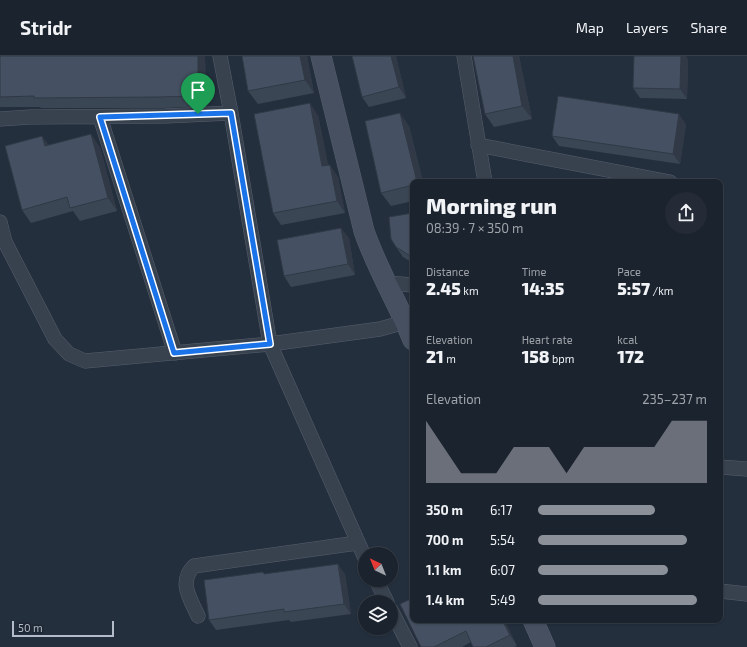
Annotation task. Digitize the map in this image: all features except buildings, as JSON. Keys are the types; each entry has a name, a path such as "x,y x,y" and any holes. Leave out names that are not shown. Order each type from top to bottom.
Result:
{"street":[{"path":"220,56 270,344 359,547"},
{"path":"321,56 362,224 371,252 410,333"},
{"path":"464,56 484,179"},
{"path":"0,119 30,117 100,117 231,113"},
{"path":"100,117 174,353"},
{"path":"478,145 654,179"},
{"path":"0,222 3,243 55,339 69,354 85,361 270,344 380,329 405,322"},
{"path":"387,283 410,285"},
{"path":"723,466 747,469"},
{"path":"198,616 186,585 186,579 189,571 194,566 357,543"},
{"path":"723,591 747,594"},
{"path":"534,623 545,647"},
{"path":"398,624 410,647"}],"route":[{"path":"231,113 270,344 174,353 100,117 198,114 231,113"}]}
